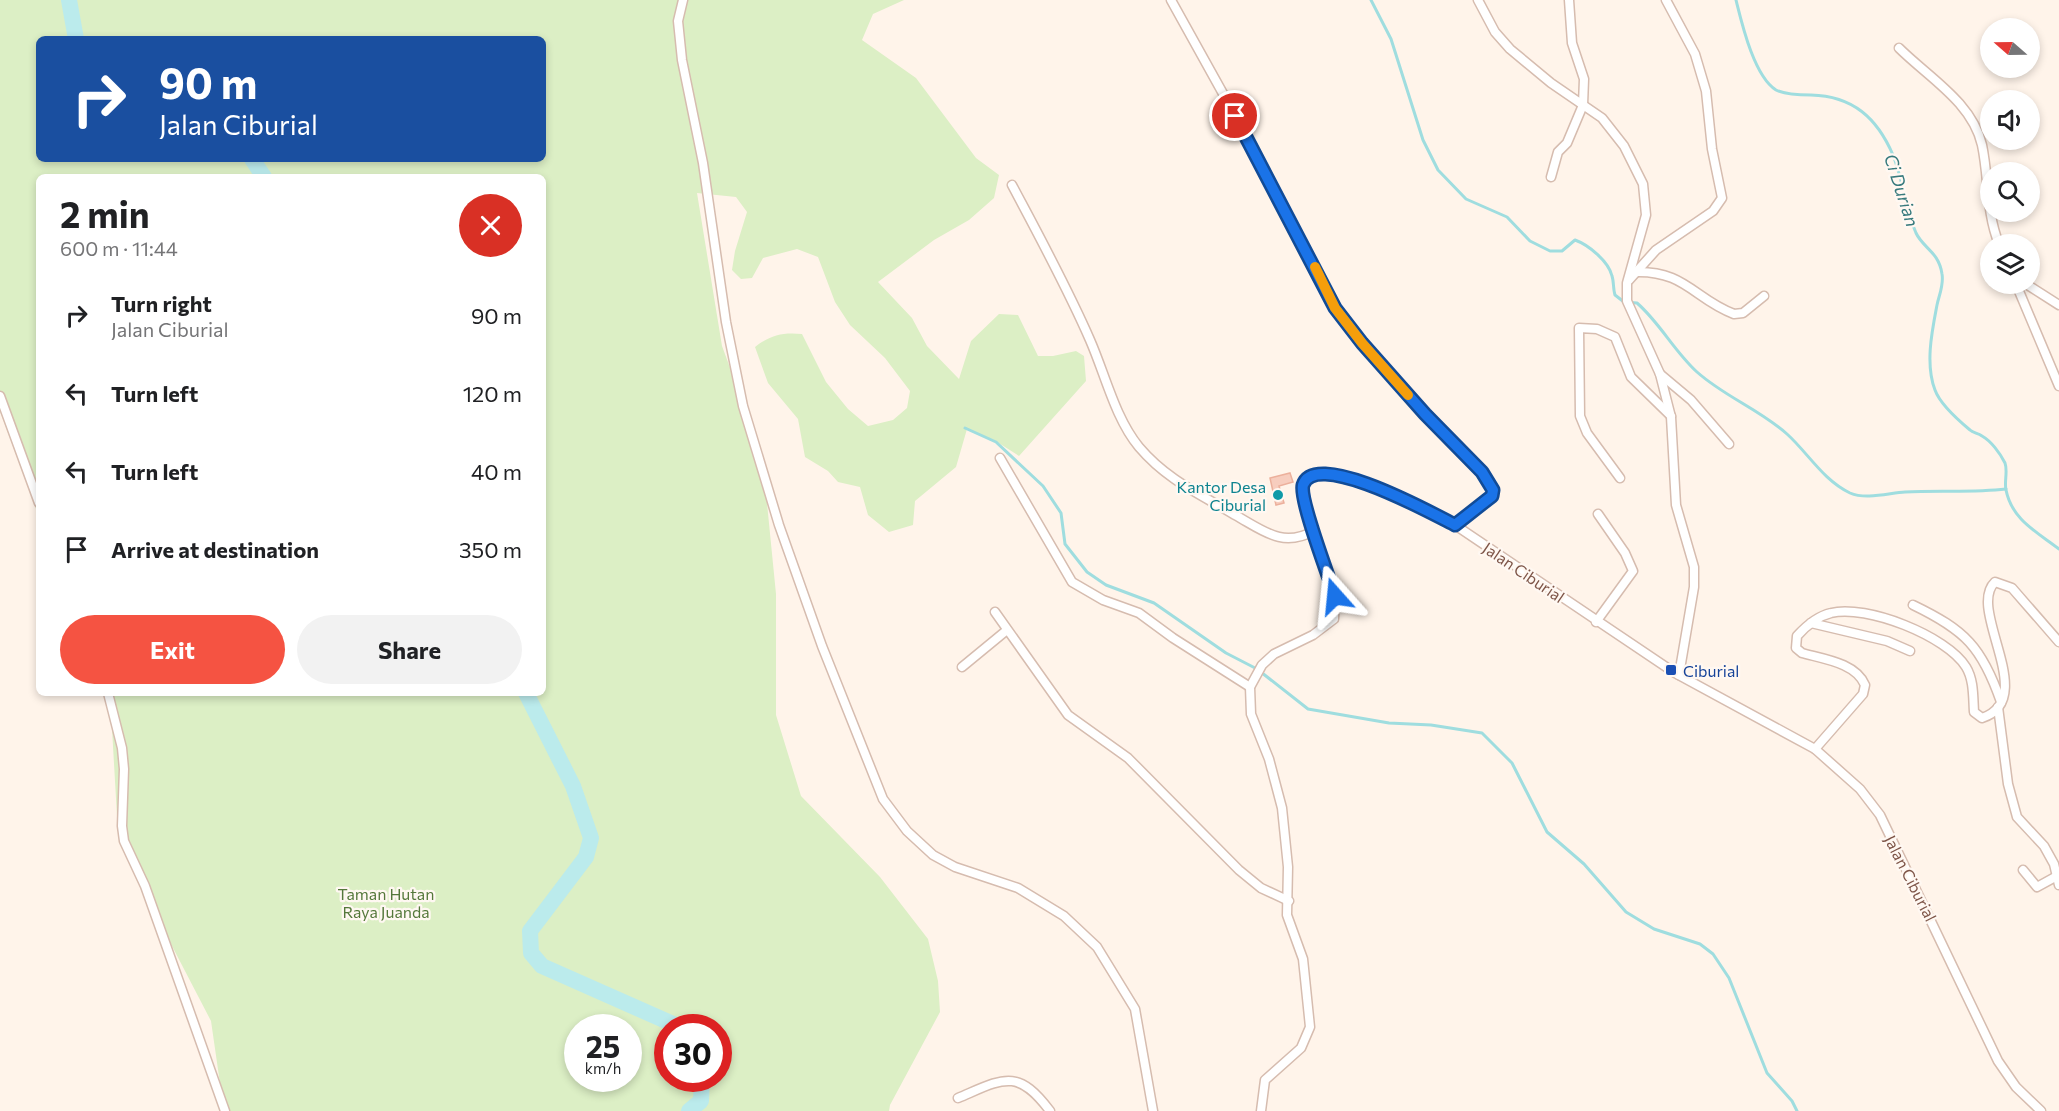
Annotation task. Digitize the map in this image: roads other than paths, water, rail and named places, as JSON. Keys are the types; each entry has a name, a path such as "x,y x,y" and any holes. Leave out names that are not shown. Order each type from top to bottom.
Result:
{"street":[{"path":"683,0 678,21 682,60 703,163 726,322 743,406 779,525 826,657 883,799 907,831 933,855 955,867 1018,888 1064,916 1097,947 1135,1009 1153,1111"},
{"path":"1171,0 1226,99 1335,308 1362,343 1490,482 1493,490 1492,496 1455,525"},
{"path":"1551,177 1558,153 1567,143 1583,105 1584,79 1572,43 1569,0"},
{"path":"1627,283 1634,272 1668,240 1713,211 1722,198 1712,149 1706,91 1695,54 1666,0"},
{"path":"1482,2 1495,32 1510,48 1530,67 1602,118 1637,168 1643,184 1646,196 1644,227 1627,283 1632,313 1660,374 1671,417 1676,505 1694,567 1694,587 1679,675"},
{"path":"1899,48 1959,103 1976,129 1986,170 1991,220 1996,234"},
{"path":"1012,185 1048,251 1090,339 1122,415 1139,447 1160,467 1196,494 1261,530 1291,540 1314,531"},
{"path":"1634,272 1654,272 1667,275 1734,314 1743,313 1764,296"},
{"path":"2040,293 2059,305"},
{"path":"2020,294 2059,386"},
{"path":"1620,478 1587,433 1581,416 1579,328 1597,329 1615,337 1631,377 1671,417"},
{"path":"1660,374 1691,400 1729,444"},
{"path":"0,396 36,495"},
{"path":"1000,458 1072,582 1103,600 1139,613 1173,638 1250,687 1251,714 1269,759 1282,807 1289,901 1287,915 1306,978 1310,1026 1301,1048 1278,1066 1265,1080 1261,1111"},
{"name":"Jalan Ciburial","path":"1250,687 1262,665 1274,654 1313,635 1334,619 1335,596 1303,488 1307,480 1318,474 1350,477 1368,483 1455,525 1596,622 1679,675 1815,749 1860,789 1880,815 1998,1061 2016,1087 2041,1111"},
{"path":"1596,622 1633,572 1625,553 1598,514"},
{"path":"1815,749 1863,694 1866,686 1863,678 1851,669 1802,653 1796,648 1797,636 1811,623 1831,613 1852,612 1923,632 1945,645 1966,666 1971,676 1976,716 1988,716 1999,704 2004,693 2004,673 1988,603 1991,586 1995,582 2004,583 2012,588 2059,642"},
{"path":"1912,605 1944,621 1975,646 1984,658 1999,704 2008,784 2017,817 2044,846 2054,864 2058,881 2037,887 2023,870"},
{"path":"995,612 1030,658 1068,716 1128,758 1239,870 1261,888 1289,901"},
{"path":"1811,623 1887,641 1910,651"},
{"path":"962,668 1007,630"},
{"path":"109,696 122,748 124,841 145,885 225,1111"},
{"path":"958,1098 997,1082 1015,1080 1033,1090 1050,1111"}],"waterway":[{"path":"69,0 75,36"},
{"path":"1371,0 1391,39 1423,140 1438,170 1466,199 1507,217 1530,241 1550,251 1562,251 1575,240 1592,250 1607,265 1613,278 1615,295 1624,302 1637,303 1697,372 1719,389 1776,425 1795,441 1816,466 1840,488 1863,496 1905,492 2006,489"},
{"name":"Ci Durian","path":"1736,0 1755,62 1768,83 1784,93 1826,96 1851,105 1871,120 1887,142 1916,233 1938,260 1942,274 1942,286 1930,348 1930,369 1935,390 1955,417 1971,431 1985,438 2001,455 2006,469 2006,490 2014,509 2026,524 2059,549"},
{"path":"254,162 262,174"},
{"path":"965,428 996,442 1043,486 1061,513 1065,544 1087,572 1106,585 1154,603 1226,653 1257,669 1308,709 1389,723 1431,725 1482,733 1512,763 1547,832 1584,864 1626,912 1654,929 1700,944 1713,954 1729,978 1767,1073 1792,1101 1797,1111"},
{"path":"528,696 573,786 591,838 586,857 530,931 531,953 542,966 654,1016"},
{"path":"689,1111 701,1101 701,1092"}],"place":[{"name":"Kantor Desa Ciburial","path":"1278,495"},
{"name":"Ciburial","path":"1671,670"}],"park label":[{"name":"Taman Hutan Raya Juanda","path":"386,902"}]}
